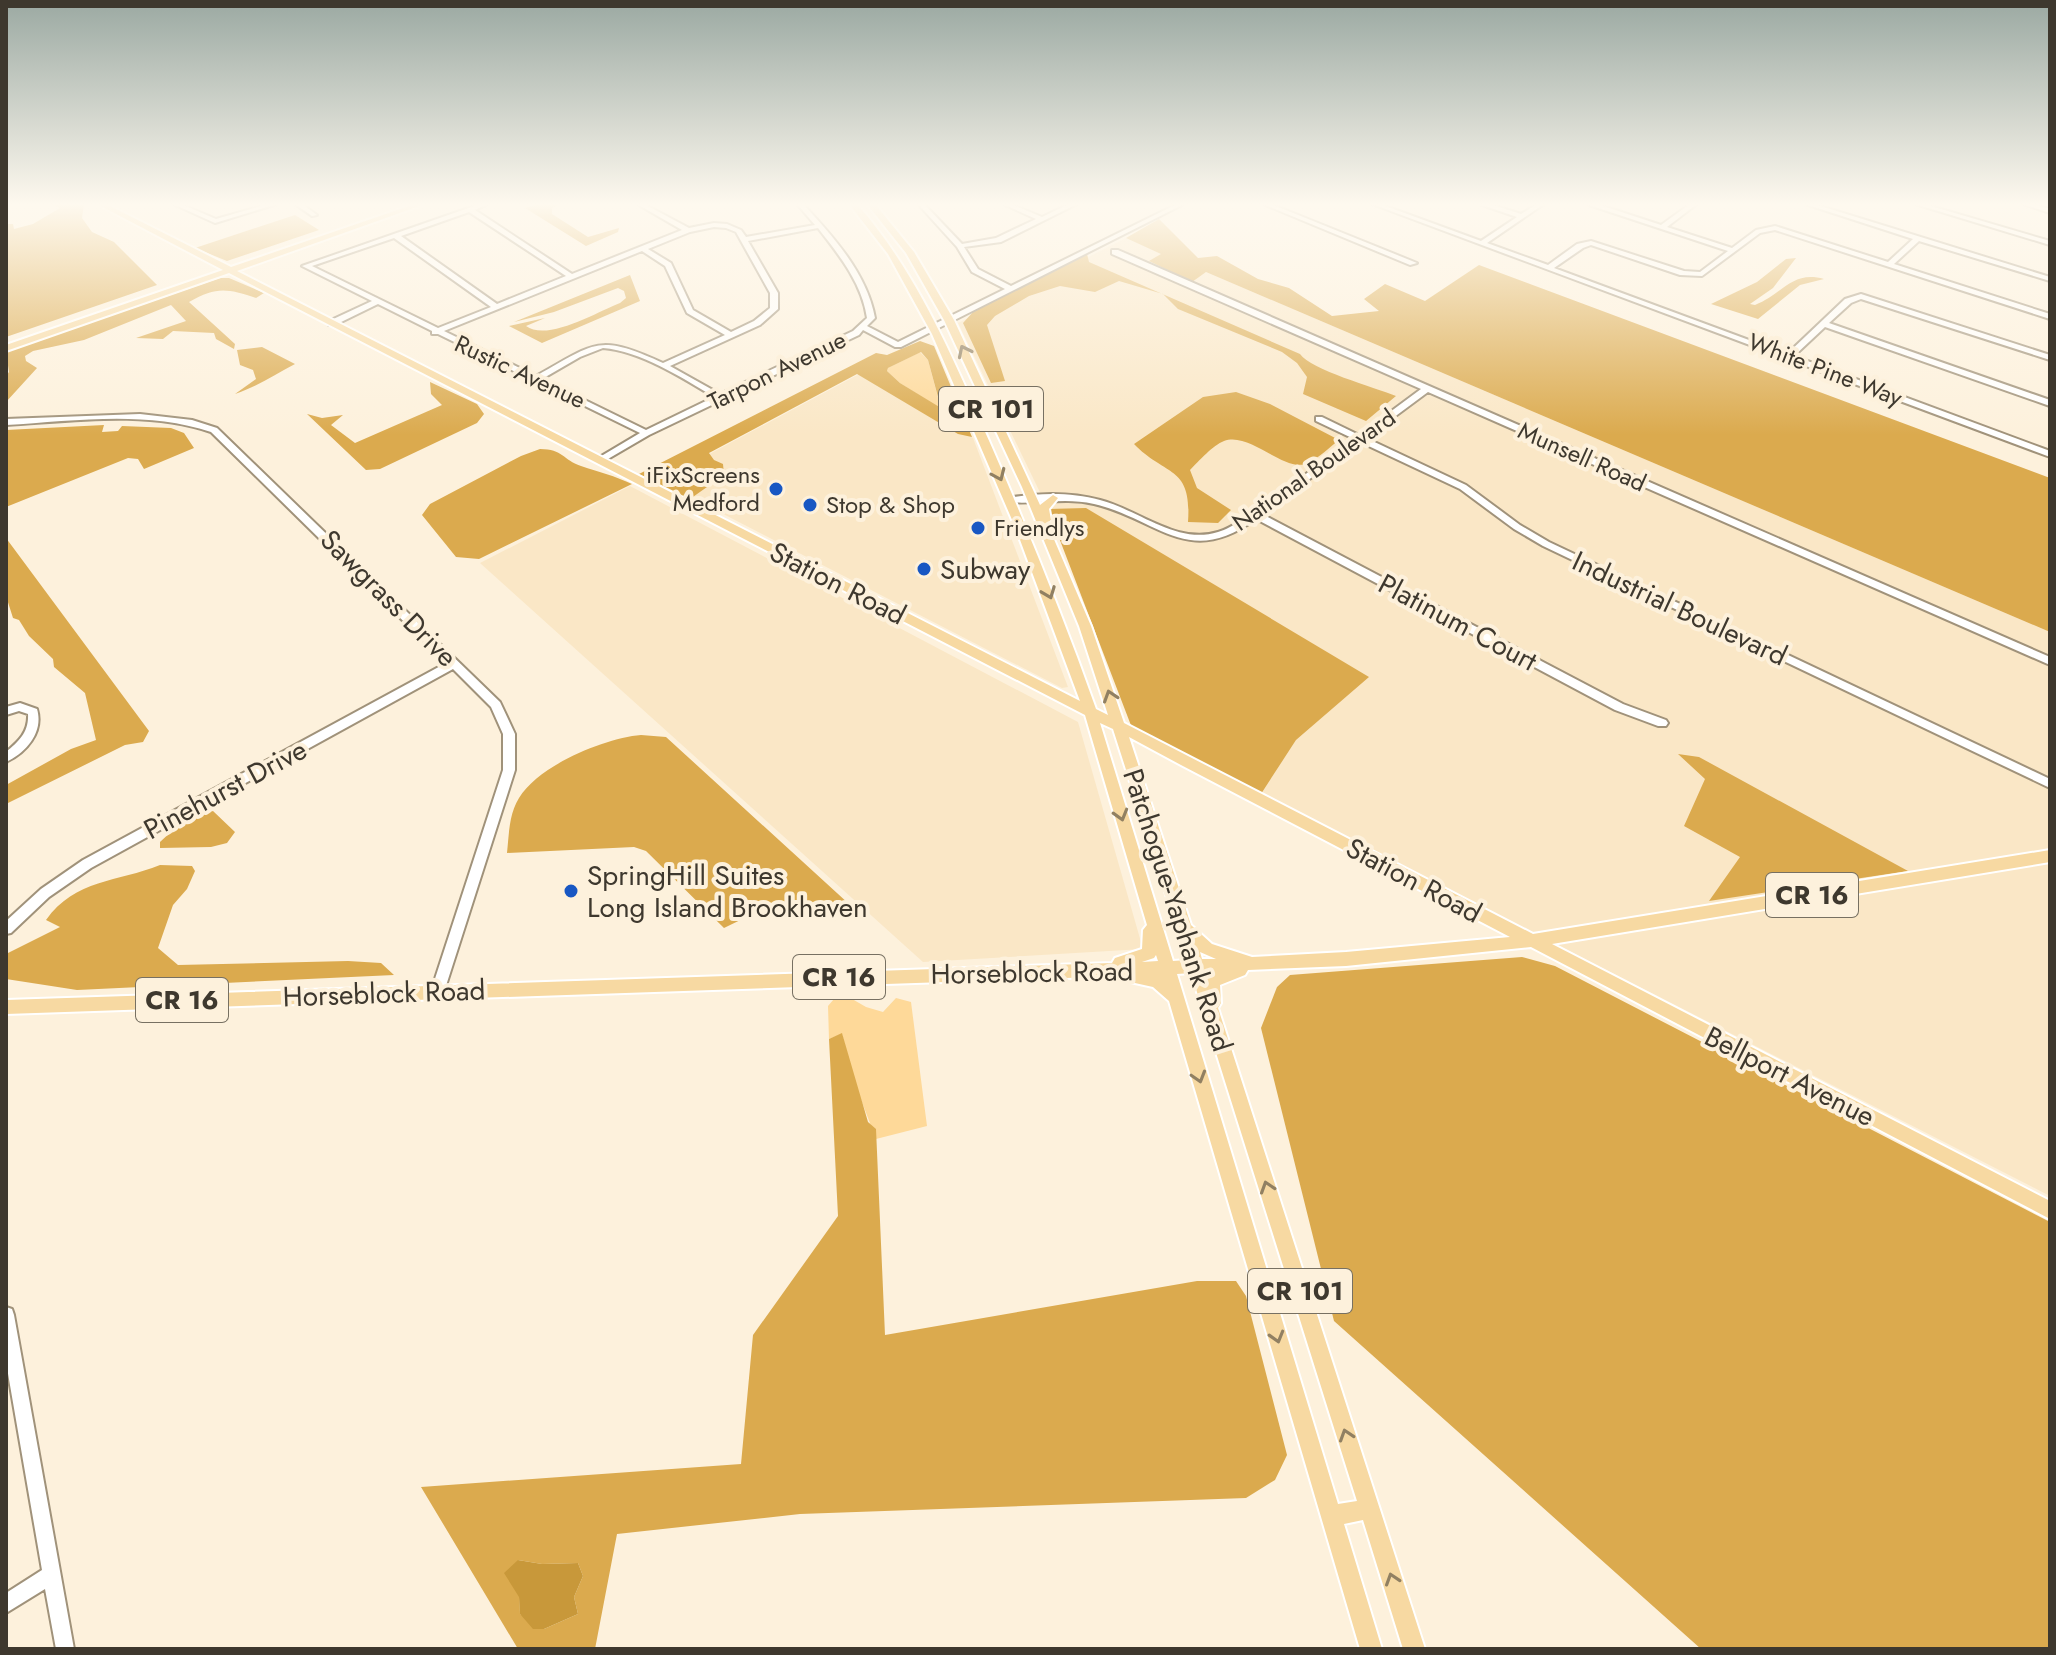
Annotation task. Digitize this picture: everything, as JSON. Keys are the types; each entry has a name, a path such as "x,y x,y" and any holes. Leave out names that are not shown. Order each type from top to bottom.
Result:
{"main road":[{"path":"6,341 188,281"},
{"path":"6,348 191,281"},
{"name":"Station Road","path":"249,281 1531,941"},
{"name":"CR 101","path":"909,281 934,328 1010,500 1071,655"},
{"name":"Patchogue-Yaphank Road","path":"927,281 949,320 1032,498 1099,663 1414,1649"},
{"path":"1047,533 1043,508 1053,498"},
{"path":"1054,695 1069,693 1074,688 1071,655"},
{"name":"Patchogue-Yaphank Road","path":"1071,655 1371,1649"},
{"path":"1134,771 1137,753 1156,746"},
{"name":"Horseblock Road","path":"6,1007 1086,971 1368,957 1531,941 2050,856"},
{"path":"1086,971 1142,958 1149,953 1152,946 1148,905"},
{"path":"1181,919 1202,948 1259,964"},
{"name":"Bellport Avenue","path":"1531,941 2050,1210"},
{"path":"1217,1031 1212,983 1259,964"},
{"path":"1086,971 1157,981 1177,1002"},
{"path":"1331,1516 1369,1509"}],"street":[{"name":"Rustic Avenue","path":"336,281 646,433"},
{"path":"460,281 496,307"},
{"path":"435,332 561,281"},
{"path":"676,281 690,311 731,335"},
{"path":"662,367 764,319 776,304 767,281"},
{"name":"Tarpon Avenue","path":"601,460 646,433 856,333 871,318 871,310 856,281"},
{"path":"997,281 1010,288"},
{"path":"863,327 898,345 1024,281"},
{"name":"Munsell Road","path":"1182,281 2050,661"},
{"name":"White Pine Way","path":"1585,281 2050,454"},
{"path":"1942,281 2050,317"},
{"path":"1790,356 1848,301 1870,297 2050,358"},
{"path":"332,323 377,302"},
{"path":"1825,324 2050,403"},
{"path":"536,379 607,346 620,348 662,367 722,399"},
{"name":"National Boulevard","path":"1010,500 1053,498 1106,504 1163,532 1192,537 1228,532 1256,515 1427,389"},
{"name":"Sawgrass Drive","path":"6,422 161,418 214,430 455,663 502,713 509,734 510,758 504,788 438,991"},
{"name":"Industrial Boulevard","path":"1319,419 1463,487 1517,527 1546,544 2050,784"},
{"name":"Platinum Court","path":"1256,515 1619,707 1662,723"},
{"name":"Pinehurst Drive","path":"6,929 45,893 87,864 455,663"},
{"path":"6,711 20,707 33,712 36,724 29,737 6,758"},
{"path":"6,1315 65,1649"},
{"path":"6,1604 53,1574"}],"shaded area":[{"path":"6,281 153,281 157,285 6,337"},
{"path":"211,281 237,281 264,293 256,298 221,291 189,302 235,344 234,349 216,339 214,333 173,331 163,339 136,338 186,321 171,305 84,340 33,351 25,356 26,361 37,368 6,402 6,376 9,372 6,352"},
{"path":"615,281 632,281 640,301 542,343 509,326 545,318 526,326 535,330 559,328 620,303 626,298 624,291 618,288 554,312 514,322"},
{"path":"1033,281 1118,281 1095,292 1060,286 1029,296 995,316 987,325 1005,381 991,383 963,323 973,312"},
{"path":"1041,281 1228,281 2050,632 2050,1196 1261,794 1296,740 1368,677 1048,509 958,323"},
{"path":"1120,281 1134,281 1161,293"},
{"path":"1228,281 1266,281 1289,288 1332,316 1379,311 1364,299 1385,284 1425,301 1455,281 1523,281 2050,478 2050,632"},
{"path":"1778,281 1750,304 1755,305 1793,281 1815,281 1800,285 1758,319 1711,304 1757,282"},
{"path":"1163,294 1300,354 1329,372 1396,396 1366,421 1303,394 1307,377 1297,363 1282,352 1178,309"},
{"path":"920,341 934,346 972,437 958,434 857,374 709,453 714,460 723,464 724,475 690,499 639,474 876,353 887,355","holes":["921,352 928,360 941,408 900,383 887,371"]},
{"path":"262,347 295,364 235,394 256,379 253,370 240,365 237,350"},
{"path":"920,352 928,360 941,409 887,371"},
{"path":"861,373 973,438 1068,687 1062,688 659,481"},
{"path":"430,382 477,404 484,414 477,423 380,469 366,470 307,414 322,418 343,415 331,425 355,443 442,405 431,394"},
{"path":"1236,392 1270,404 1339,440 1312,461 1299,465 1245,442 1234,440 1220,443 1190,470 1197,488 1231,510 1218,523 1188,522 1186,490 1181,481 1134,444 1203,397"},
{"path":"104,425 102,432 118,431 122,426 171,428 184,433 194,448 144,469 138,459 128,458 6,507 6,430"},
{"path":"540,449 554,451 575,464 632,484 479,559 456,557 422,515 430,504"},
{"path":"630,486 1078,722 1143,949 923,962 480,563"},
{"path":"1086,508 1369,677 1296,740 1261,794 1132,728 1048,509"},
{"path":"6,538 149,731 143,742 125,745 6,804 6,785 71,749 96,740 85,693 54,667 53,659 29,636 19,620 13,618 6,596"},
{"path":"641,735 666,737 849,904 851,910 830,913 763,909 724,928 646,851 634,847 507,853 513,811 519,798 541,775 574,755 610,741"},
{"path":"1678,754 1699,757 1908,871 1709,901 1740,857 1684,826 1705,779"},
{"path":"213,811 235,832 227,843 211,847 160,848 160,842 178,827"},
{"path":"160,865 192,866 195,871 187,889 173,905 158,948 178,965 348,961 381,963 394,975 77,990 6,979 6,954 60,927 46,920 70,896"},
{"path":"1522,957 1555,966 2050,1222 2050,1649 1701,1649 1334,1321 1261,1028 1277,987 1290,975"},
{"path":"847,996 883,1012 896,998 911,1002 927,1126 876,1139 857,1089 842,1034 829,1039 828,1006 834,999"},
{"path":"842,1033 868,1122 876,1129 885,1335 1197,1281 1236,1281 1246,1296 1287,1455 1275,1480 1246,1498 800,1514 617,1534 595,1649 518,1649 421,1487 741,1464 753,1335 838,1216 829,1039","holes":["518,1560 542,1564 578,1563 583,1576 574,1597 578,1614 544,1629 520,1614"]},
{"path":"518,1560 542,1564 578,1563 583,1576 574,1597 578,1614 544,1629 533,1629 520,1614 519,1597 504,1573"}],"place":[{"name":"iFixScreens Medford","path":"776,489"},
{"name":"Stop & Shop","path":"810,505"},
{"name":"Friendlys","path":"978,528"},
{"name":"Subway","path":"924,569"},
{"name":"SpringHill Suites Long Island Brookhaven","path":"571,891"}]}
